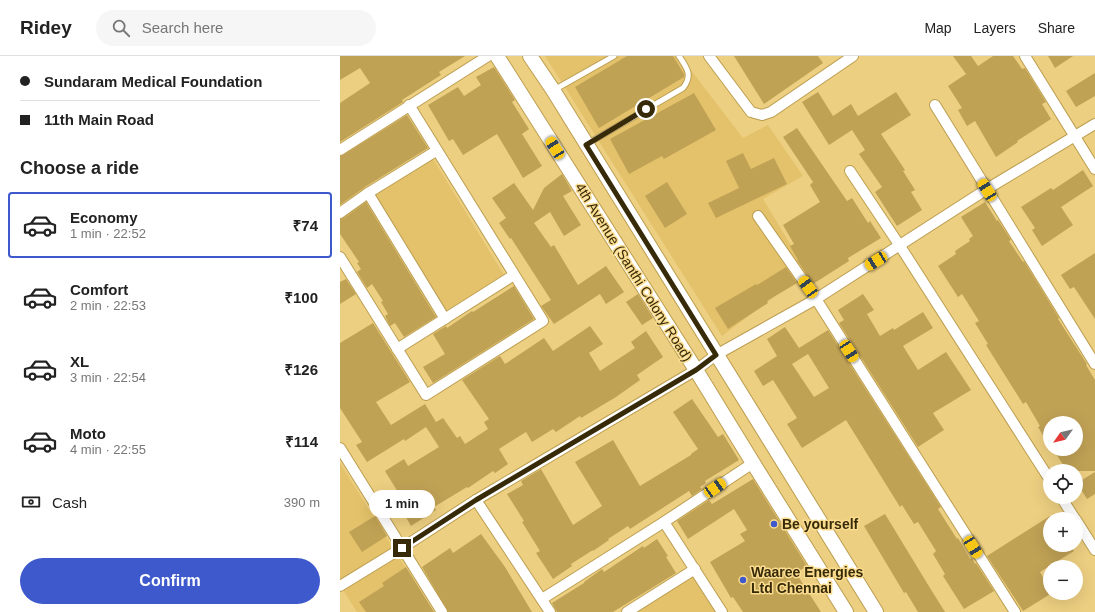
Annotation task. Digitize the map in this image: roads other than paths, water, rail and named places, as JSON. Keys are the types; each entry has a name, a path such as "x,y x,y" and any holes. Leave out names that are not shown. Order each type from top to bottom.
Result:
{"street":[{"path":"340,150 408,105 488,56"},
{"name":"4th Avenue (Santhi Colony Road)","path":"497,56 696,370 752,463 846,612"},
{"name":"4th Avenue (Santhi Colony Road)","path":"530,56 553,90 876,612"},
{"path":"709,56 751,112 762,115 771,112 853,56"},
{"path":"1025,56 1095,169"},
{"path":"340,256 426,395 543,322 408,105"},
{"path":"935,105 1095,364"},
{"path":"340,586 476,500 696,370 716,355 816,299 987,190 1095,124"},
{"path":"340,213 436,150"},
{"path":"850,171 900,246 1043,469"},
{"path":"368,194 445,319"},
{"path":"758,216 816,299 1014,612"},
{"path":"397,349 514,275"},
{"path":"340,448 442,612"},
{"path":"542,599 664,522 752,463"},
{"path":"476,500 550,612"},
{"path":"664,522 722,612"},
{"path":"1083,531 1095,550"},
{"path":"627,612 694,569"}],"lane":[{"path":"553,90 614,56"},
{"path":"586,145 683,88 688,81 688,70 679,56"}],"place":[{"name":"Be yourself","path":"774,524"},
{"name":"Waaree Energies Ltd Chennai","path":"743,580"}]}
